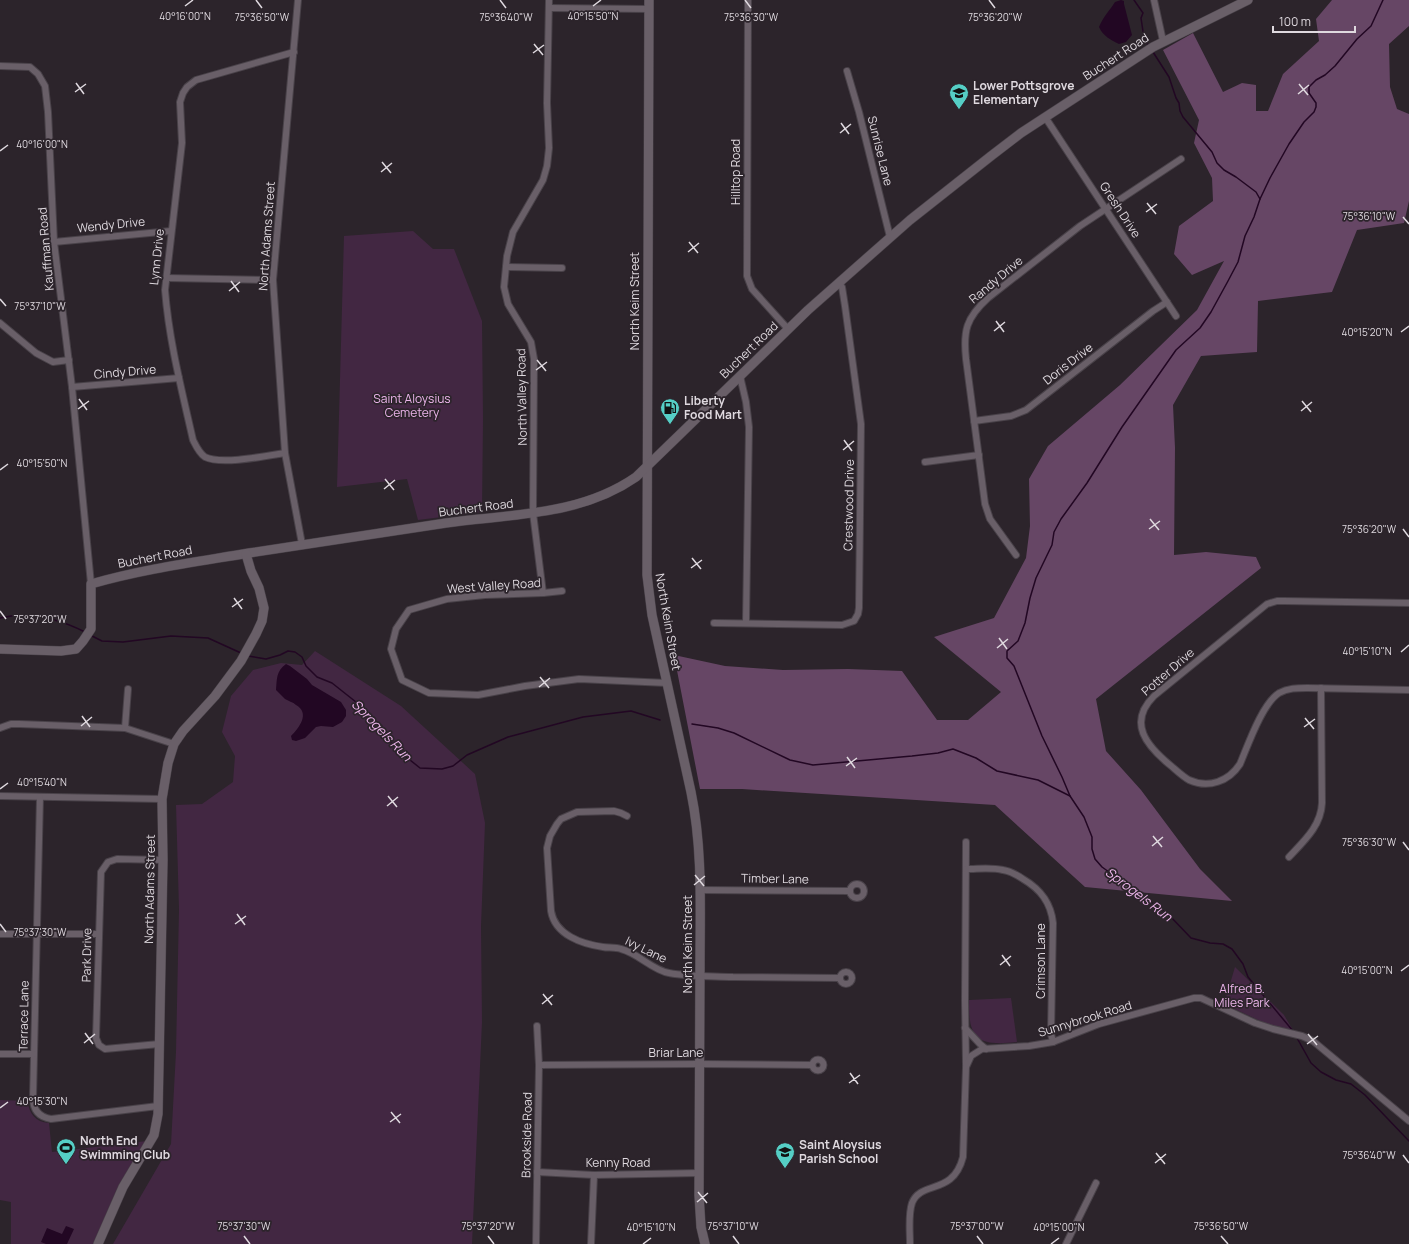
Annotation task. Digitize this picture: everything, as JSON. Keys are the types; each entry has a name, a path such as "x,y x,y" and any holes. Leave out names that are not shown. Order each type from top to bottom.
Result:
{"street":[{"name":"North Adams Street","path":"298,0 273,280 285,453 302,544"},
{"name":"North Valley Road","path":"543,593 533,513 534,359 531,342 508,304 504,287 507,256 513,232 543,180 547,166 549,0"},
{"name":"Hilltop Road","path":"748,0 747,276 752,289 788,329"},
{"path":"1154,0 1163,41"},
{"name":"Buchert Road","path":"91,584 164,567 302,544 563,508 588,501 627,483 647,466 788,329 838,283 890,237 1014,138 1163,41 1248,0"},
{"path":"549,8 648,5"},
{"name":"North Keim Street","path":"648,5 647,575 652,615 696,818 699,842 699,1173 700,1218 705,1244"},
{"name":"Lynn Drive","path":"285,453 229,460 213,460 204,456 197,448 193,440 179,378 166,309 165,290 182,143 180,102 183,93 187,87 196,80 294,52"},
{"name":"Kauffman Road","path":"0,66 30,67 38,74 45,86 48,112 54,242 72,387 91,584"},
{"name":"Sunrise Lane","path":"847,71 859,112 890,237"},
{"name":"Gresh Drive","path":"1045,117 1176,316"},
{"name":"Randy Drive","path":"1016,556 990,519 985,504 964,340 966,329 972,316 988,298 1080,226 1181,159"},
{"name":"Wendy Drive","path":"54,242 171,231"},
{"path":"506,267 562,268"},
{"path":"166,278 273,280"},
{"name":"Crestwood Drive","path":"714,623 842,625 854,621 858,614 861,424 842,287 838,283"},
{"name":"Doris Drive","path":"974,421 1011,416 1026,410 1153,311 1167,302"},
{"path":"0,323 36,353 53,362 69,360"},
{"path":"740,376 746,402 749,427 746,623"},
{"name":"Cindy Drive","path":"72,387 179,378"},
{"path":"925,462 979,455"},
{"name":"North Adams Street","path":"98,1244 123,1187 154,1135 156,1126 158,1106 163,860 162,799 168,763 174,744 241,661 262,621 264,608 259,588 251,571 246,554"},
{"path":"0,649 61,651 76,649 91,629 91,584"},
{"name":"West Valley Road","path":"562,591 485,595 447,599 410,610 396,629 391,649 402,680 429,693 478,695 525,686 579,679 667,683"},
{"name":"Potter Drive","path":"1409,603 1277,601 1267,604 1154,696 1145,708 1142,719 1142,730 1146,740 1153,750 1186,777 1198,783 1216,783 1228,777 1238,767 1265,708 1275,696 1283,691 1294,688 1409,690"},
{"path":"1289,857 1316,827 1321,815 1321,688"},
{"path":"126,728 128,689"},
{"path":"1,726 19,724 126,728 174,744"},
{"path":"0,796 162,799"},
{"name":"Terrace Lane","path":"40,797 33,1104 37,1112 46,1118 158,1106"},
{"name":"Ivy Lane","path":"627,816 614,811 577,812 561,819 557,824 550,836 547,848 552,917 560,930 568,936 587,944 601,947 620,948 657,969 668,973 700,976 840,978"},
{"path":"910,1244 911,1209 916,1196 950,1180 957,1172 961,1163 963,1142 964,1076 966,1065 966,842"},
{"name":"Park Drive","path":"159,1044 109,1049 102,1048 97,1042 100,878 101,872 105,865 117,858 163,860"},
{"name":"Crimson Lane","path":"966,869 993,868 1007,871 1036,887 1048,902 1051,911 1052,923 1051,1034 1053,1042"},
{"name":"Timber Lane","path":"700,890 850,891"},
{"path":"0,934 99,934"},
{"name":"Sunnybrook Road","path":"966,1065 971,1056 979,1050 1029,1046 1053,1042 1099,1024 1197,998 1206,1000 1256,1023 1302,1036 1318,1045 1409,1121"},
{"name":"Brookside Road","path":"536,1244 539,1065 538,1026"},
{"path":"965,1028 986,1049"},
{"path":"0,1054 34,1054"},
{"name":"Briar Lane","path":"539,1065 812,1065"},
{"name":"Kenny Road","path":"537,1172 594,1175 699,1173"},
{"path":"590,1244 594,1175"},
{"path":"1066,1244 1096,1183"}],"green space":[{"name":"Saint Aloysius Cemetery","path":"413,231 433,249 454,249 482,321 482,512 418,520 407,479 337,487 344,236"},
{"path":"315,651 401,706 475,774 485,823 481,926 482,1022 472,1244 113,1244 171,1144 176,1052 179,909 176,805 202,804 233,782 235,756 222,732 231,696 253,670 281,663 302,665"},
{"name":"Alfred B. Miles Park","path":"1235,967 1284,1015 1294,1032 1267,1024 1224,1004"},
{"path":"1011,998 1017,1042 993,1043 978,1038 971,1024 969,1000"},
{"name":"North End Swimming Club","path":"0,1100 27,1101 30,1110 37,1119 49,1123 52,1152 147,1141 94,1244 11,1244 11,1202 0,1200"}],"shaded area":[{"path":"1121,0 1124,1 1132,35 1126,42 1119,44 1105,35 1099,27 1115,2"},
{"path":"1332,0 1409,0 1409,26 1389,44 1390,87 1397,109 1409,114 1409,201 1404,223 1357,230 1332,292 1258,301 1257,352 1201,356 1173,405 1175,448 1174,555 1206,552 1256,557 1261,568 1096,699 1106,751 1141,790 1200,869 1232,901 1085,887 995,805 742,789 700,789 674,655 725,666 783,670 848,669 902,671 937,720 968,720 1001,692 934,637 994,618 1026,558 1030,526 1029,479 1048,446 1120,385 1197,310 1224,261 1192,275 1174,254 1179,226 1213,201 1212,178 1194,143 1199,120 1163,50 1193,33 1223,92 1242,83 1256,85 1256,111 1268,111 1283,74 1319,41 1316,19"},
{"path":"286,664 307,679 312,685 341,702 346,710 346,716 342,722 333,727 316,727 305,738 296,741 292,740 291,736 298,728 303,716 300,708 285,699 276,690 280,669"},
{"path":"66,1226 74,1229 67,1244 46,1244 41,1242 47,1228 62,1234"}],"waterway":[{"path":"1134,0 1143,13 1141,18 1144,38 1148,45"},
{"path":"1070,796 1042,736 1014,666 1007,658 1007,651 1018,641 1025,623 1036,578 1052,545 1054,532 1061,519 1087,483 1122,427 1176,350 1200,328 1211,312 1228,281 1238,262 1245,236 1270,178 1289,144 1304,122 1314,112 1316,103 1309,93 1309,87 1335,66 1357,39 1371,26 1383,0"},
{"path":"1153,52 1169,77 1183,117 1212,152 1217,163 1224,170 1256,192 1260,199"},
{"name":"Sprogels Run","path":"0,618 21,615 32,616 65,623 85,632"},
{"name":"Sprogels Run","path":"92,636 102,641 123,642 171,636 208,638 241,653"},
{"name":"Sprogels Run","path":"248,656 266,659 288,651 295,652 302,657 306,666 317,677 332,683 361,706 377,723 391,743 420,768 442,769 453,766 467,755 508,737 583,717 631,711 660,720"},
{"name":"Sprogels Run","path":"692,724 718,728 734,733 790,760 813,765 912,756 938,753 953,749 976,758 997,771 1038,780 1070,796 1084,817 1092,837 1092,849 1095,859 1102,867 1169,915 1191,938 1210,943 1223,944 1232,949 1243,964 1248,977 1293,1031"},
{"name":"Sprogels Run","path":"1297,1038 1311,1063 1321,1072 1336,1080 1351,1084 1365,1095 1409,1141"}],"place":[{"name":"Lower Pottsgrove Elementary","path":"959,110"},
{"name":"Liberty Food Mart","path":"670,425"},
{"name":"North End Swimming Club","path":"66,1165"},
{"name":"Saint Aloysius Parish School","path":"785,1169"}]}
